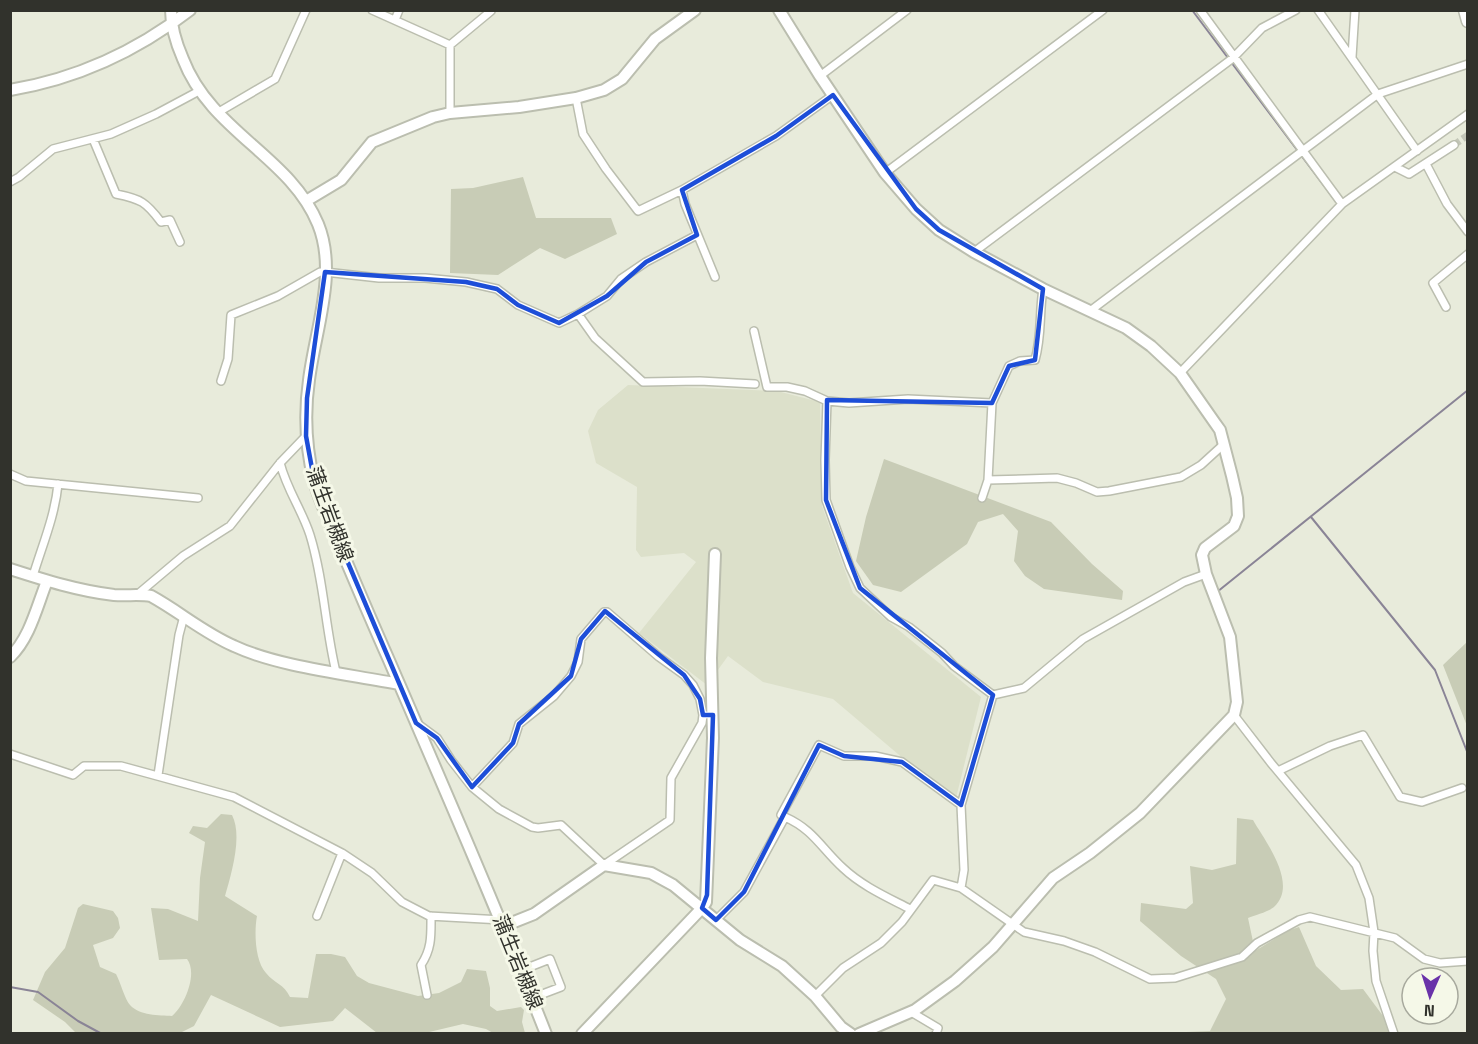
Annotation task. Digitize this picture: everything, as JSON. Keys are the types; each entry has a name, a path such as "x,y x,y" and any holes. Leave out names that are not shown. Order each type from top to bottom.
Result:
{"highway":[{"path":"1465,10 1467,21"}],"street":[{"name":"蒲生岩槻線","path":"171,10 171,25 185,66 199,92 217,114 291,182 306,201 321,235 325,272 324,289 308,383 306,436 311,468 322,504 503,923 546,1034"},
{"path":"10,90 36,85 95,66 140,44 190,10"},
{"path":"217,114 275,79 306,10"},
{"path":"372,10 450,45"},
{"path":"395,20 399,10"},
{"path":"306,201 341,180 372,142 435,117 450,113 501,110 576,98 604,90 622,79 655,39 695,10"},
{"path":"779,10 885,173 900,192 939,230 974,252 1043,289 1126,327 1180,373 1215,423 1224,444 1237,498 1238,516 1234,526 1205,548 1202,555 1206,574 1230,637 1237,702 1234,715 1140,813 1090,854 1053,879 983,957 955,981 911,1012 859,1034"},
{"path":"820,76 907,10"},
{"path":"885,173 1103,10"},
{"path":"1200,10 1342,204"},
{"path":"974,252 1233,58 1262,28 1296,10"},
{"path":"1318,10 1417,151"},
{"path":"1352,57 1355,10"},
{"path":"450,45 491,11"},
{"path":"450,45 450,113"},
{"path":"1090,311 1378,94 1467,64"},
{"path":"10,182 53,149 93,139 156,114 199,92"},
{"path":"576,98 584,134 606,169 638,211 682,190 776,135 833,95"},
{"path":"1180,373 1342,204 1467,114"},
{"path":"93,139 116,194 147,203 161,222 170,220 180,242"},
{"path":"1395,167 1409,174 1454,145"},
{"path":"1426,164 1447,204 1467,232"},
{"path":"682,190 685,204 715,277"},
{"path":"221,381 228,359 231,315 278,297 320,272 379,278 425,278 466,282 497,289 518,306 559,323 607,296 621,279 646,261 697,235"},
{"path":"1446,307 1433,284 1467,254"},
{"path":"982,498 988,480 992,403 1009,366 1020,361 1035,360 1041,330 1039,309 1043,289"},
{"path":"578,314 595,338 643,382 700,381 755,384"},
{"path":"754,331 767,387 787,387 805,391 827,401 872,402 908,399 992,403"},
{"path":"827,401 826,500 860,588 891,617 909,627 942,653 954,666 993,695 1024,688 1083,639 1184,582 1206,574"},
{"path":"138,594 183,556 230,526 280,463 306,436"},
{"path":"988,480 1056,478 1076,483 1096,492 1109,491 1181,477 1201,465 1224,444"},
{"path":"280,463 285,483 310,533 327,613 336,672"},
{"path":"10,474 26,481 198,498"},
{"path":"33,576 56,506 58,484"},
{"path":"582,1034 702,908 707,895 708,715 715,554"},
{"path":"10,569 47,581 117,595 151,596 213,636 235,647 266,657 399,684"},
{"path":"10,657 26,634 47,581"},
{"path":"472,787 513,743 519,724 554,696 571,676 578,662 581,639 604,612 607,612 659,657 684,675 693,685 708,715"},
{"path":"158,775 178,635 184,616"},
{"path":"961,888 964,870 961,805 993,695"},
{"path":"10,754 73,775 84,766 121,766 234,797 342,853 372,873 402,902 431,916 503,923 544,908 670,820 671,778 708,715"},
{"path":"1234,715 1356,865 1369,898 1374,932 1376,981 1394,1034"},
{"path":"416,723 437,738 472,787 500,809 532,827 561,825 604,866 651,873 673,885 740,940 782,966 815,996 837,1023 851,1034"},
{"path":"1278,771 1330,746 1364,735 1400,797 1422,802 1462,788"},
{"path":"910,909 862,884 842,868 811,832 781,815 819,745 844,756 876,756 902,762 961,805"},
{"path":"716,920 744,892 784,817"},
{"path":"317,916 342,853"},
{"path":"815,996 843,968 881,943 902,922 933,880 961,888 1024,932 1064,941 1095,952 1144,976 1159,980 1175,978 1242,957 1257,943 1304,918 1374,932 1401,941 1424,958 1440,963 1467,961"},
{"path":"427,995 421,965 429,954 431,945 431,916"},
{"path":"522,970 550,959 561,987 532,998"},
{"path":"911,1012 938,1028 936,1034"}],"highlighted area":[{"path":"833,95 916,209 939,230 1043,289 1035,360 1009,366 992,403 827,400 826,500 860,588 993,695 961,805 902,762 844,756 819,745 744,892 716,920 702,908 707,895 713,715 703,715 700,699 684,675 605,611 581,639 571,676 519,724 513,743 472,787 437,738 416,723 315,485 306,436 307,398 325,272 466,282 497,289 518,305 559,323 607,296 646,262 697,235 682,190 776,136"}],"shaded area":[{"path":"523,177 536,218 611,218 617,234 565,259 540,248 498,275 450,273 451,189 473,188"},
{"path":"628,385 777,391 820,402 822,506 853,593 981,697 956,798 905,760 833,699 763,682 728,656 707,685 639,633 696,562 684,553 641,557 636,550 637,487 596,463 588,431 598,410"},
{"path":"884,459 1051,522 1092,564 1123,591 1122,600 1044,589 1025,576 1014,561 1018,531 1003,514 978,522 967,544 901,592 873,585 856,561 866,517"},
{"path":"1467,642 1467,726 1443,665"},
{"path":"221,814 232,815 236,834 235,856 225,896 257,916 256,938 262,968 285,989 290,997 308,998 316,954 345,957 357,976 369,983 418,996 439,993 461,982 467,969 486,971 490,988 490,1006 497,1011 521,1007 524,1010 522,1022 525,1033 493,1033 486,1029 463,1024 425,1033 377,1033 345,1008 333,1021 280,1027 211,995 194,1026 180,1033 76,1033 65,1022 33,1000 45,972 65,948 78,908 83,904 113,911 118,918 120,928 113,938 93,945 100,967 116,974 130,1005 144,1013 172,1016 188,989 191,980 190,965 187,959 159,960 151,908 168,909 198,921 200,878 205,842 189,833 193,826 207,828"},
{"path":"1237,818 1253,820 1272,851 1282,875 1281,898 1274,907 1248,918 1255,951 1287,931 1299,927 1316,966 1341,990 1363,989 1386,1020 1390,1033 1163,1033 1210,1031 1226,999 1216,979 1181,956 1140,921 1141,903 1186,909 1193,903 1190,866 1212,870 1236,864"}],"waterway":[{"path":"1192,10 1228,58"},
{"path":"1231,62 1334,199"},
{"path":"1217,592 1468,390"},
{"path":"1311,517 1435,670 1468,754"},
{"path":"10,987 38,992 78,1021 102,1034"}],"tunnel":[{"path":"1454,145 1468,135"}]}
